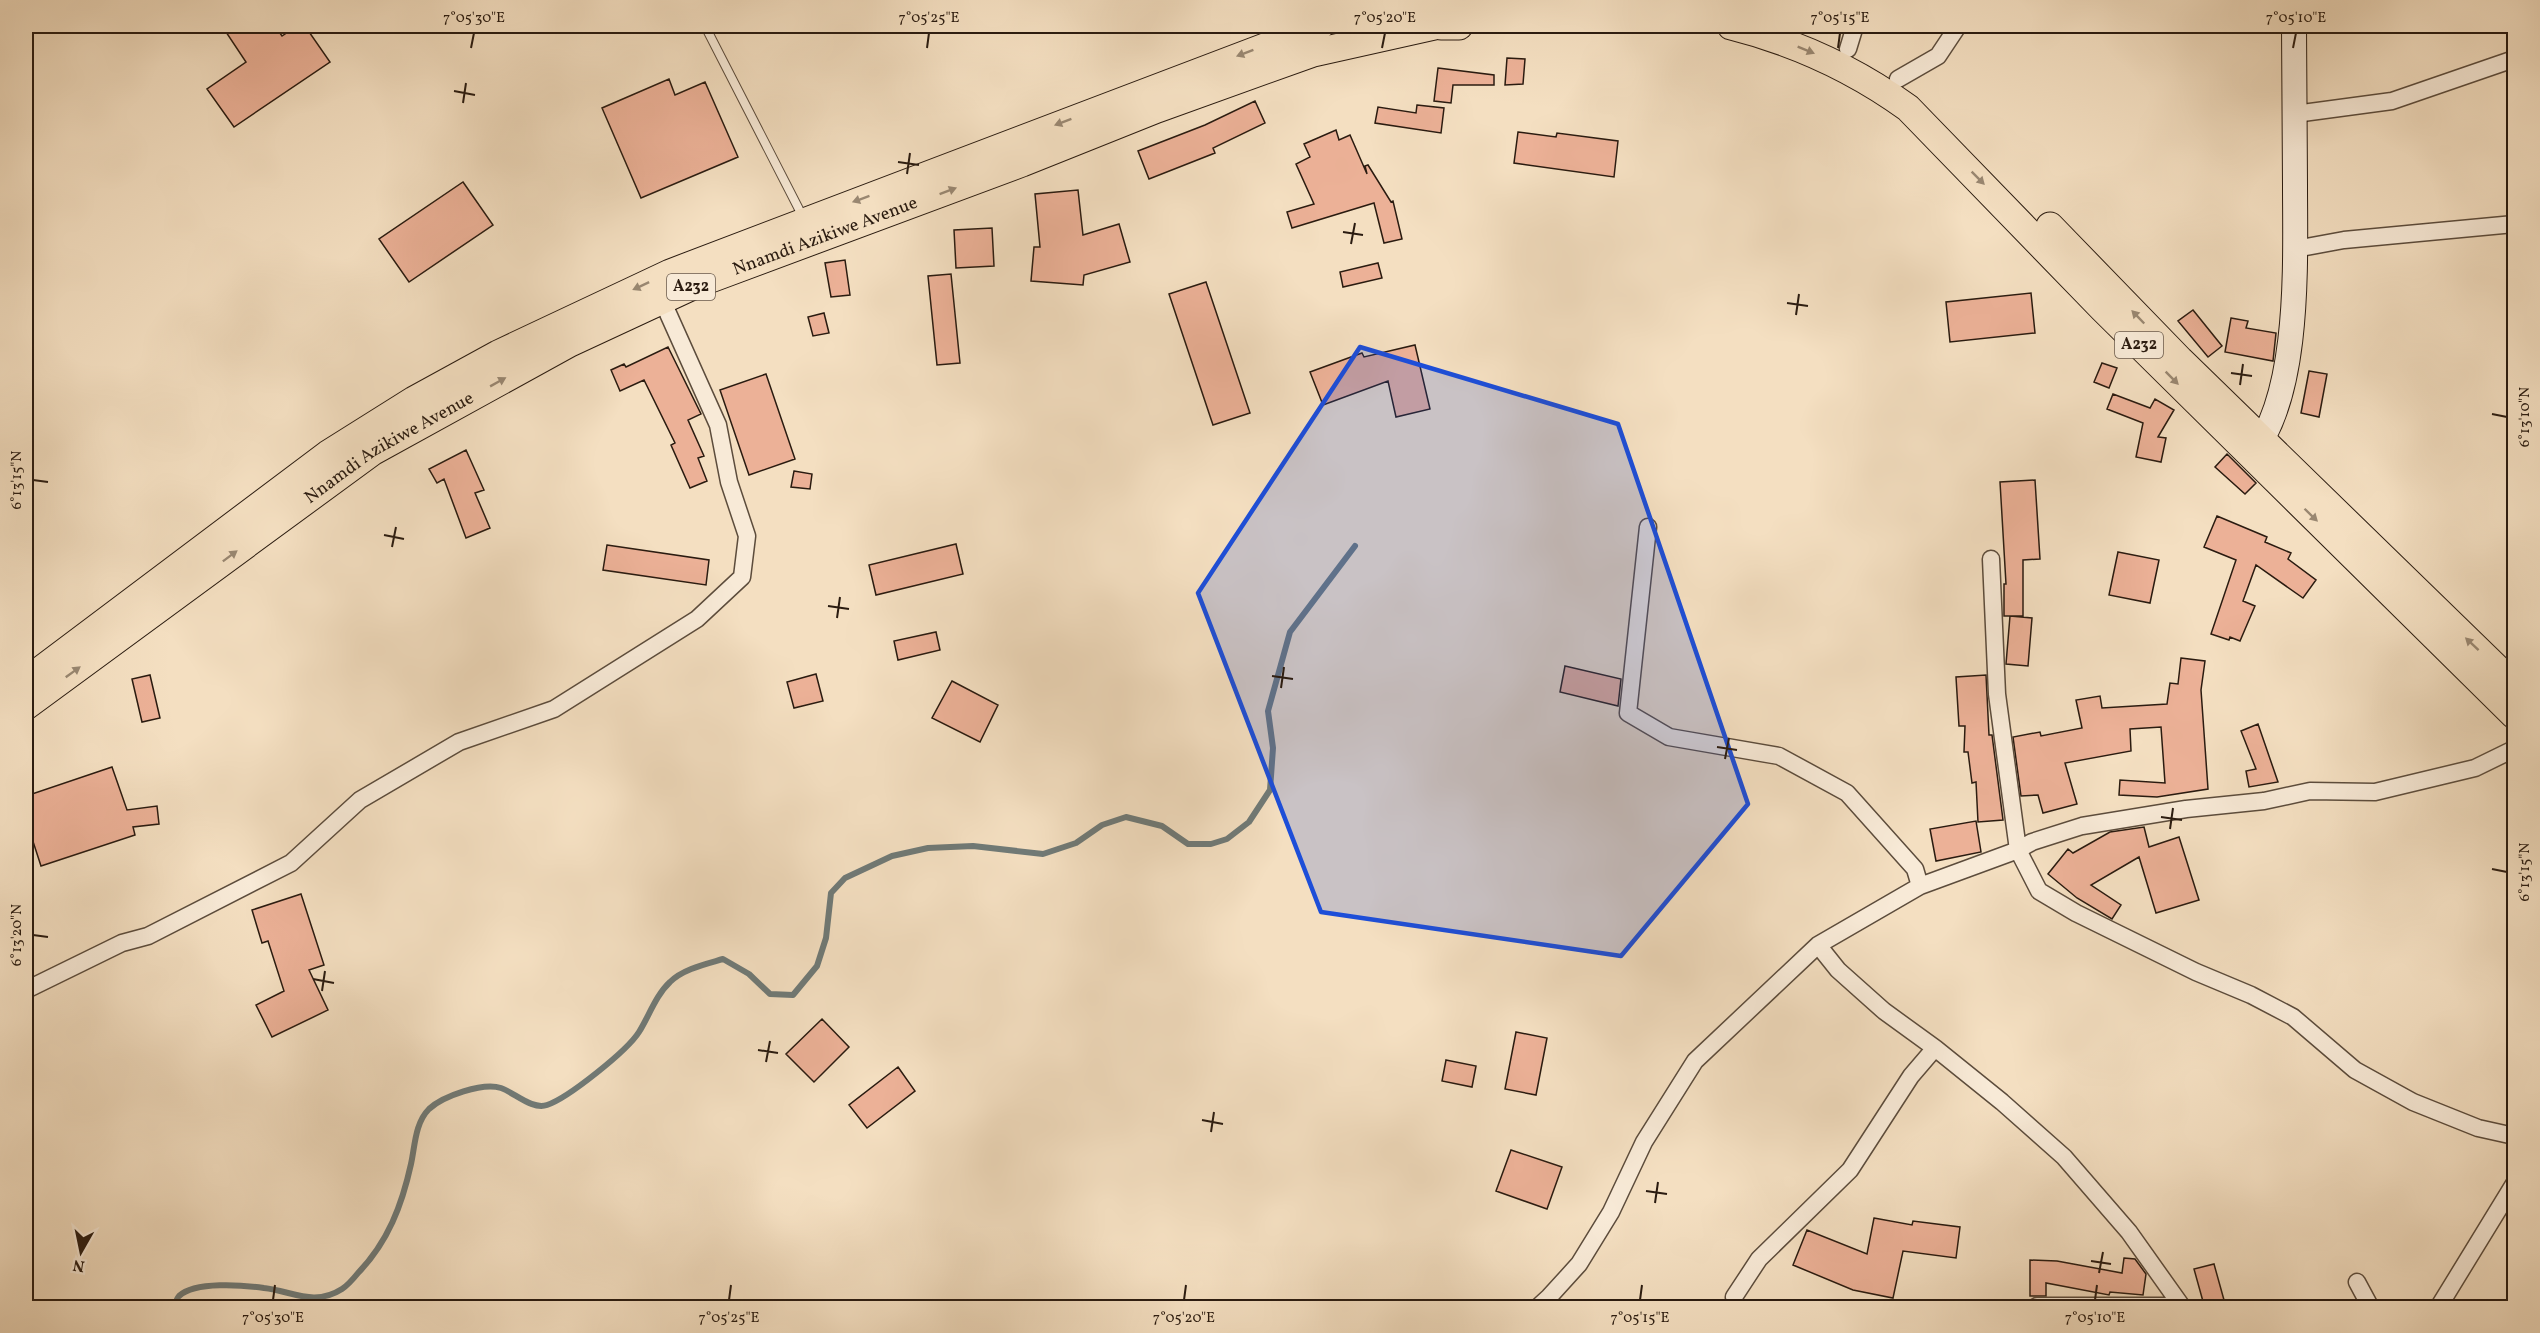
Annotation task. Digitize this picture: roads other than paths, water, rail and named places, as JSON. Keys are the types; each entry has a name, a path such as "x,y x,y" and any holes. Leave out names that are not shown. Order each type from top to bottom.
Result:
{"main road":[{"name":"Nnamdi Azikiwe Avenue","path":"26,681 328,454 414,400 498,354 669,273 804,219 1320,26"},
{"name":"Nnamdi Azikiwe Avenue","path":"26,706 372,453 570,343 662,300 1157,109 1313,53 1434,26"},
{"path":"1441,26 1459,26"},
{"name":"A232","path":"1731,26 1768,35 1830,60 1878,86 1908,108 2103,309 2514,684"},
{"name":"A232","path":"1792,26 1851,37 1879,66 1919,95 2180,360 2257,448 2514,715"}],"street":[{"path":"1898,80 1938,56 1958,26"},
{"path":"2257,448 2281,396 2288,361 2295,249 2294,26"},
{"path":"2295,114 2392,101 2514,59"},
{"path":"2295,249 2344,240 2514,224"},
{"path":"26,990 122,943 148,936 291,863 360,800 459,742 554,708 697,619 742,577 747,536 729,483 718,425 662,300"},
{"path":"1648,527 1628,713 1669,737 1779,756 1847,793 1915,869 1920,886"},
{"path":"1992,559 1997,694 2018,850 2039,891 2076,913 2293,1017 2355,1070 2413,1102 2478,1128 2514,1136"},
{"path":"1537,1308 1550,1298 1579,1264 1611,1212 1644,1142 1695,1061 1818,945 1920,886 2018,850 2032,842 2082,826 2186,809 2264,801 2310,791 2375,792 2475,768 2514,749"},
{"path":"1818,945 1838,970 1884,1011 1935,1048 2002,1102 2064,1157 2129,1232 2182,1307"},
{"path":"1734,1297 1758,1259 1850,1170 1911,1076 1935,1048"},
{"path":"2438,1308 2514,1184"},
{"path":"2357,1282 2371,1308"},
{"path":"2037,1306 2182,1307"}],"lane":[{"path":"705,26 804,219"}],"waterway":[{"path":"173,1308 178,1297 186,1291 207,1286 255,1287 312,1297 322,1297 342,1289 369,1261 386,1236 407,1179 418,1128 424,1115 435,1104 464,1091 484,1087 501,1088 535,1105 547,1105 556,1101 596,1073 623,1050 639,1032 661,993 675,977 702,965 723,959 749,974 770,994 793,995 817,966 826,938 831,893 845,878 892,856 928,848 973,846 1043,854 1076,843 1102,825 1126,817 1162,826 1188,844 1211,844 1227,839 1249,822 1270,790 1273,748 1268,711 1290,632 1355,546"}]}
